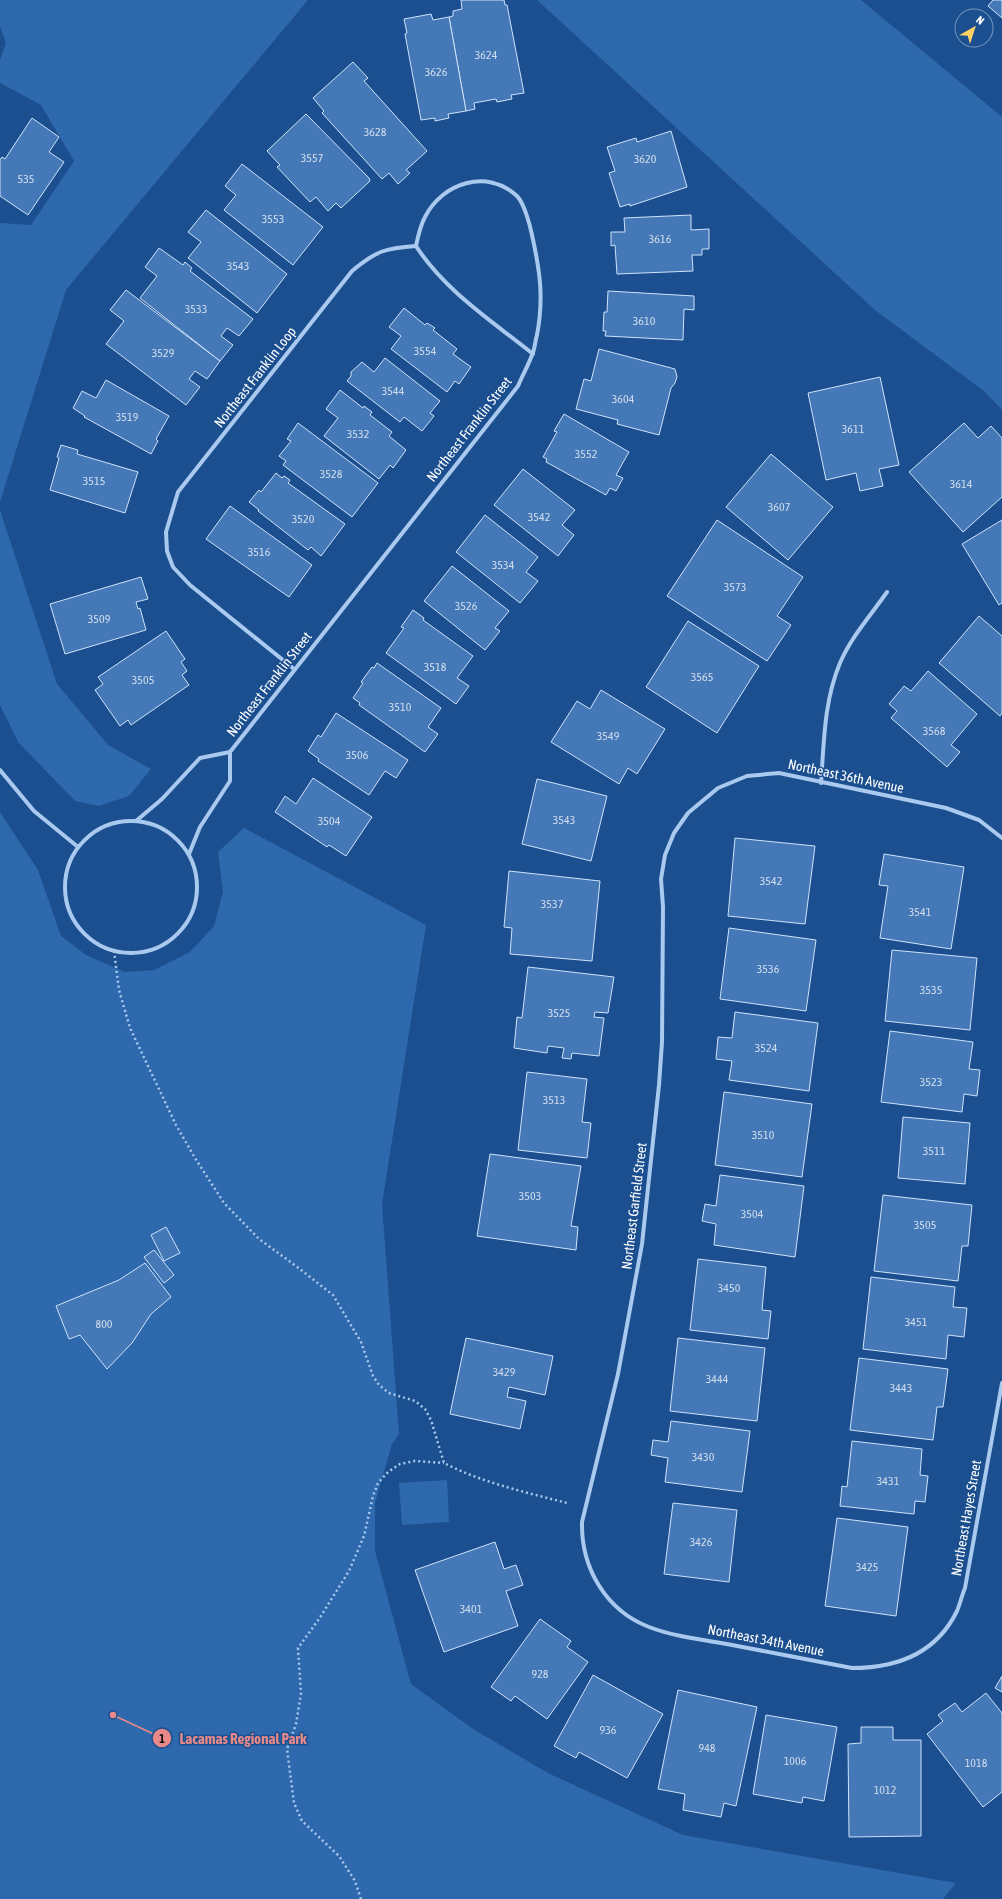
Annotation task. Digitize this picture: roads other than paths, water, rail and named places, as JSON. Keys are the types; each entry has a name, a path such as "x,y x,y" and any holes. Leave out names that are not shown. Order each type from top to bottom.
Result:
{"street":[{"name":"Northeast Franklin Street","path":"189,854 200,827 230,782 230,752 518,386 533,354 542,293 538,260 529,221 518,197 505,188 488,181 476,180 457,187 438,200 425,216 416,246"},
{"path":"416,246 428,265 443,281 533,354"},
{"name":"Northeast Franklin Loop","path":"294,669 190,585 173,568 167,551 166,532 178,492 352,271 370,256 383,251 416,246"},
{"path":"821,783 827,708 832,685 851,642 887,592"},
{"name":"Northeast Franklin Street","path":"136,821 162,800 200,758 230,752"},
{"path":"0,770 34,812 78,847"},
{"name":"Northeast 36th Avenue","path":"688,813 718,788 747,776 779,774 946,808 979,820 1002,838"},
{"name":"Northeast Garfield Street","path":"606,1596 595,1581 586,1559 582,1539 585,1508 618,1374 642,1244 660,1084 662,1042 663,907 661,879 665,855 674,833 688,813"},
{"path":"123,821 136,821 152,824 166,831 179,841 189,854 194,866 198,892 191,917 184,928 175,937 153,950 140,953 114,951 97,943 81,931 68,908 65,896 65,883 72,858 78,847 98,830 123,821"},
{"name":"Northeast Hayes Street","path":"928,1646 946,1628 957,1611 965,1588 1002,1383"},
{"name":"Northeast 34th Avenue","path":"606,1596 625,1614 649,1627 852,1668 874,1668 895,1664 918,1653 928,1646"}],"place":[{"name":"Lacamas Regional Park","path":"113,1715"}]}
